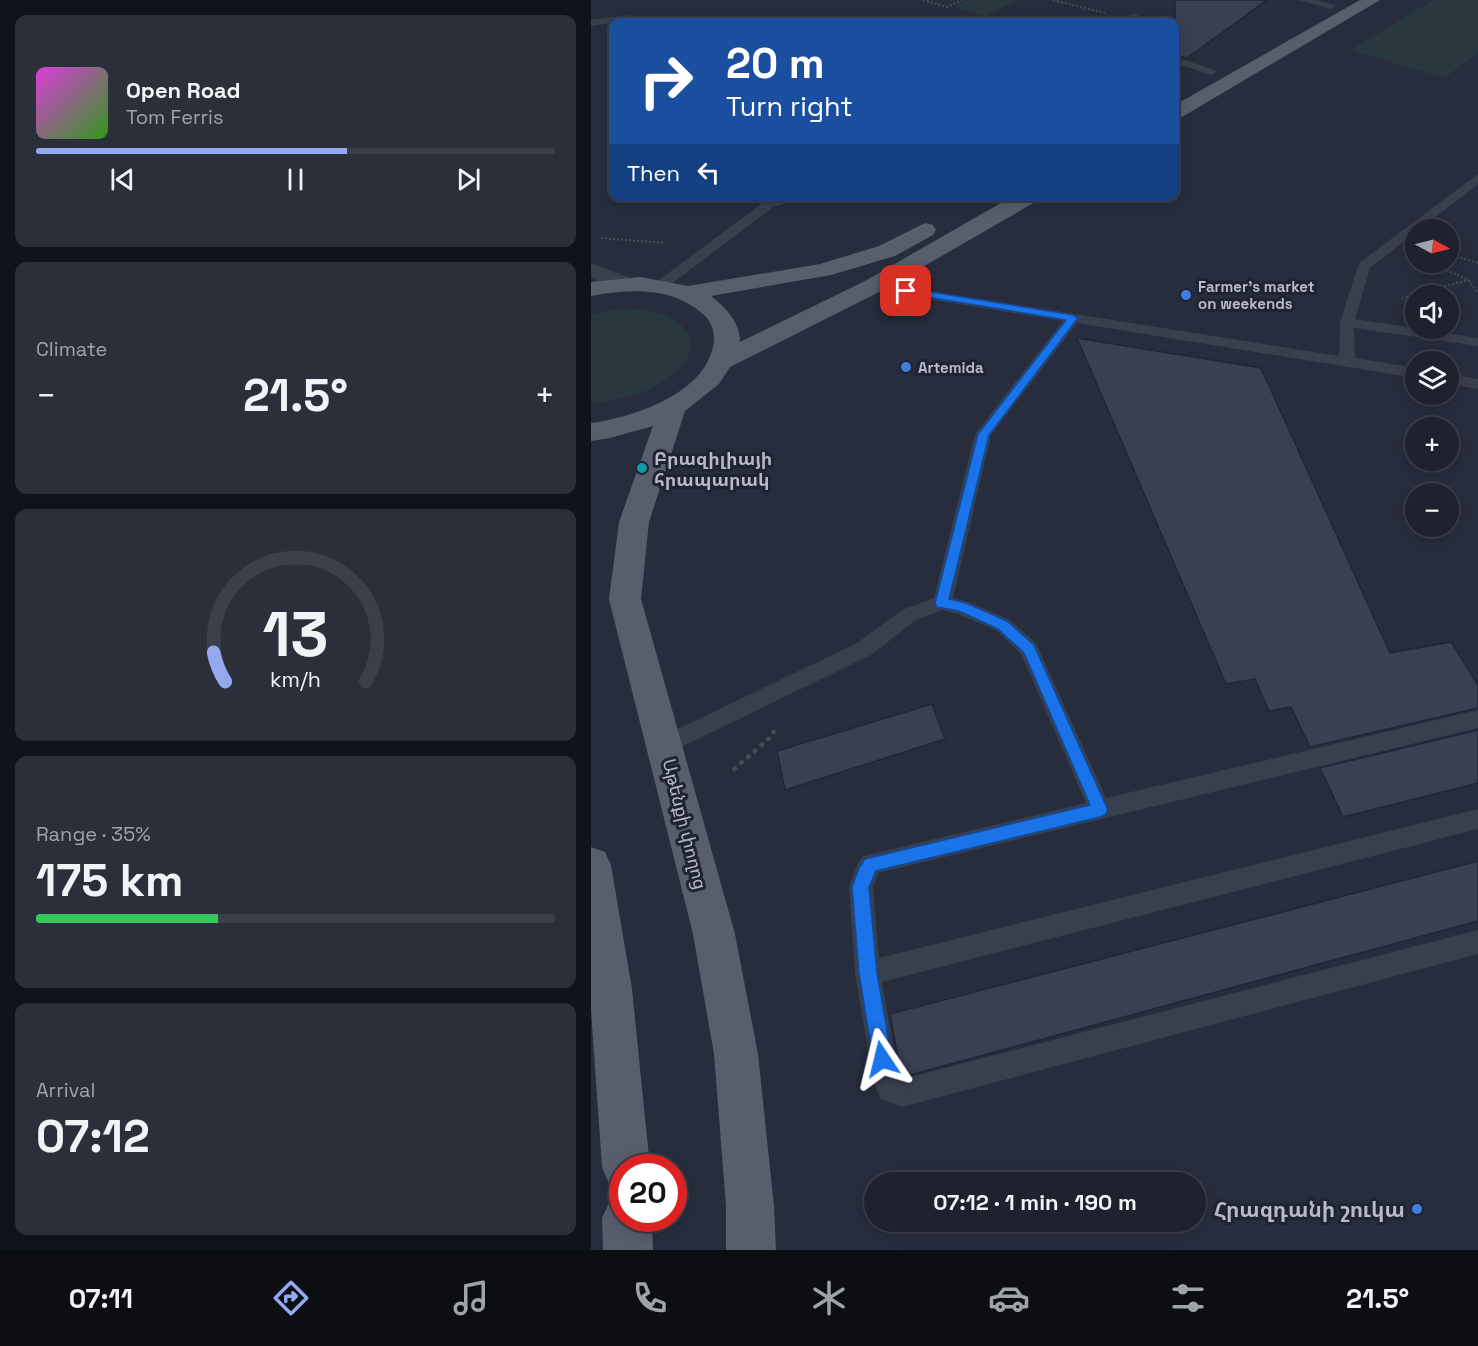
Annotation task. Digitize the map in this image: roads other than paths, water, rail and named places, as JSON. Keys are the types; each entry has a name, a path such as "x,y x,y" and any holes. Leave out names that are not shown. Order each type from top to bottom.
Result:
{"main road":[{"path":"1179,111 1372,0"},
{"path":"1193,82 1337,3"},
{"path":"688,293 823,270 887,251 978,201"},
{"path":"722,361 873,286 1020,201"},
{"path":"591,289 628,285 660,286 688,293 709,305 723,321 728,340 722,361 704,385 673,407 640,421 591,432"},
{"name":"Աթենքի փողոց","path":"673,407 634,522 625,599 666,745 693,861 714,934 736,1054 750,1206 751,1250"},
{"path":"591,865 611,988 624,1154"},
{"path":"627,1232 628,1250"}],"street":[{"path":"591,270 628,285"}],"lane":[{"path":"1304,0 1337,3"},
{"path":"591,23 609,21"},
{"path":"1179,61 1221,66"},
{"path":"1347,361 1349,317 1364,266 1478,178"},
{"path":"660,286 769,204 782,201"},
{"path":"873,286 1405,371"},
{"path":"1349,317 1478,342"},
{"path":"942,603 983,434 1073,318"},
{"path":"1459,381 1478,384"},
{"path":"666,745 864,649 909,615 942,603 962,607 1003,625 1029,649 1100,810"},
{"path":"1478,719 871,864 865,873 861,887 868,973 886,1081 891,1089 902,1093 1478,942"},
{"path":"868,973 1478,819"}],"place":[{"name":"Farmer's market on weekends","path":"1186,295"},
{"name":"Artemida","path":"906,367"},
{"name":"Բրազիլիայի հրապարակ","path":"642,468"},
{"name":"Հրազդանի շուկա","path":"1417,1209"}]}
